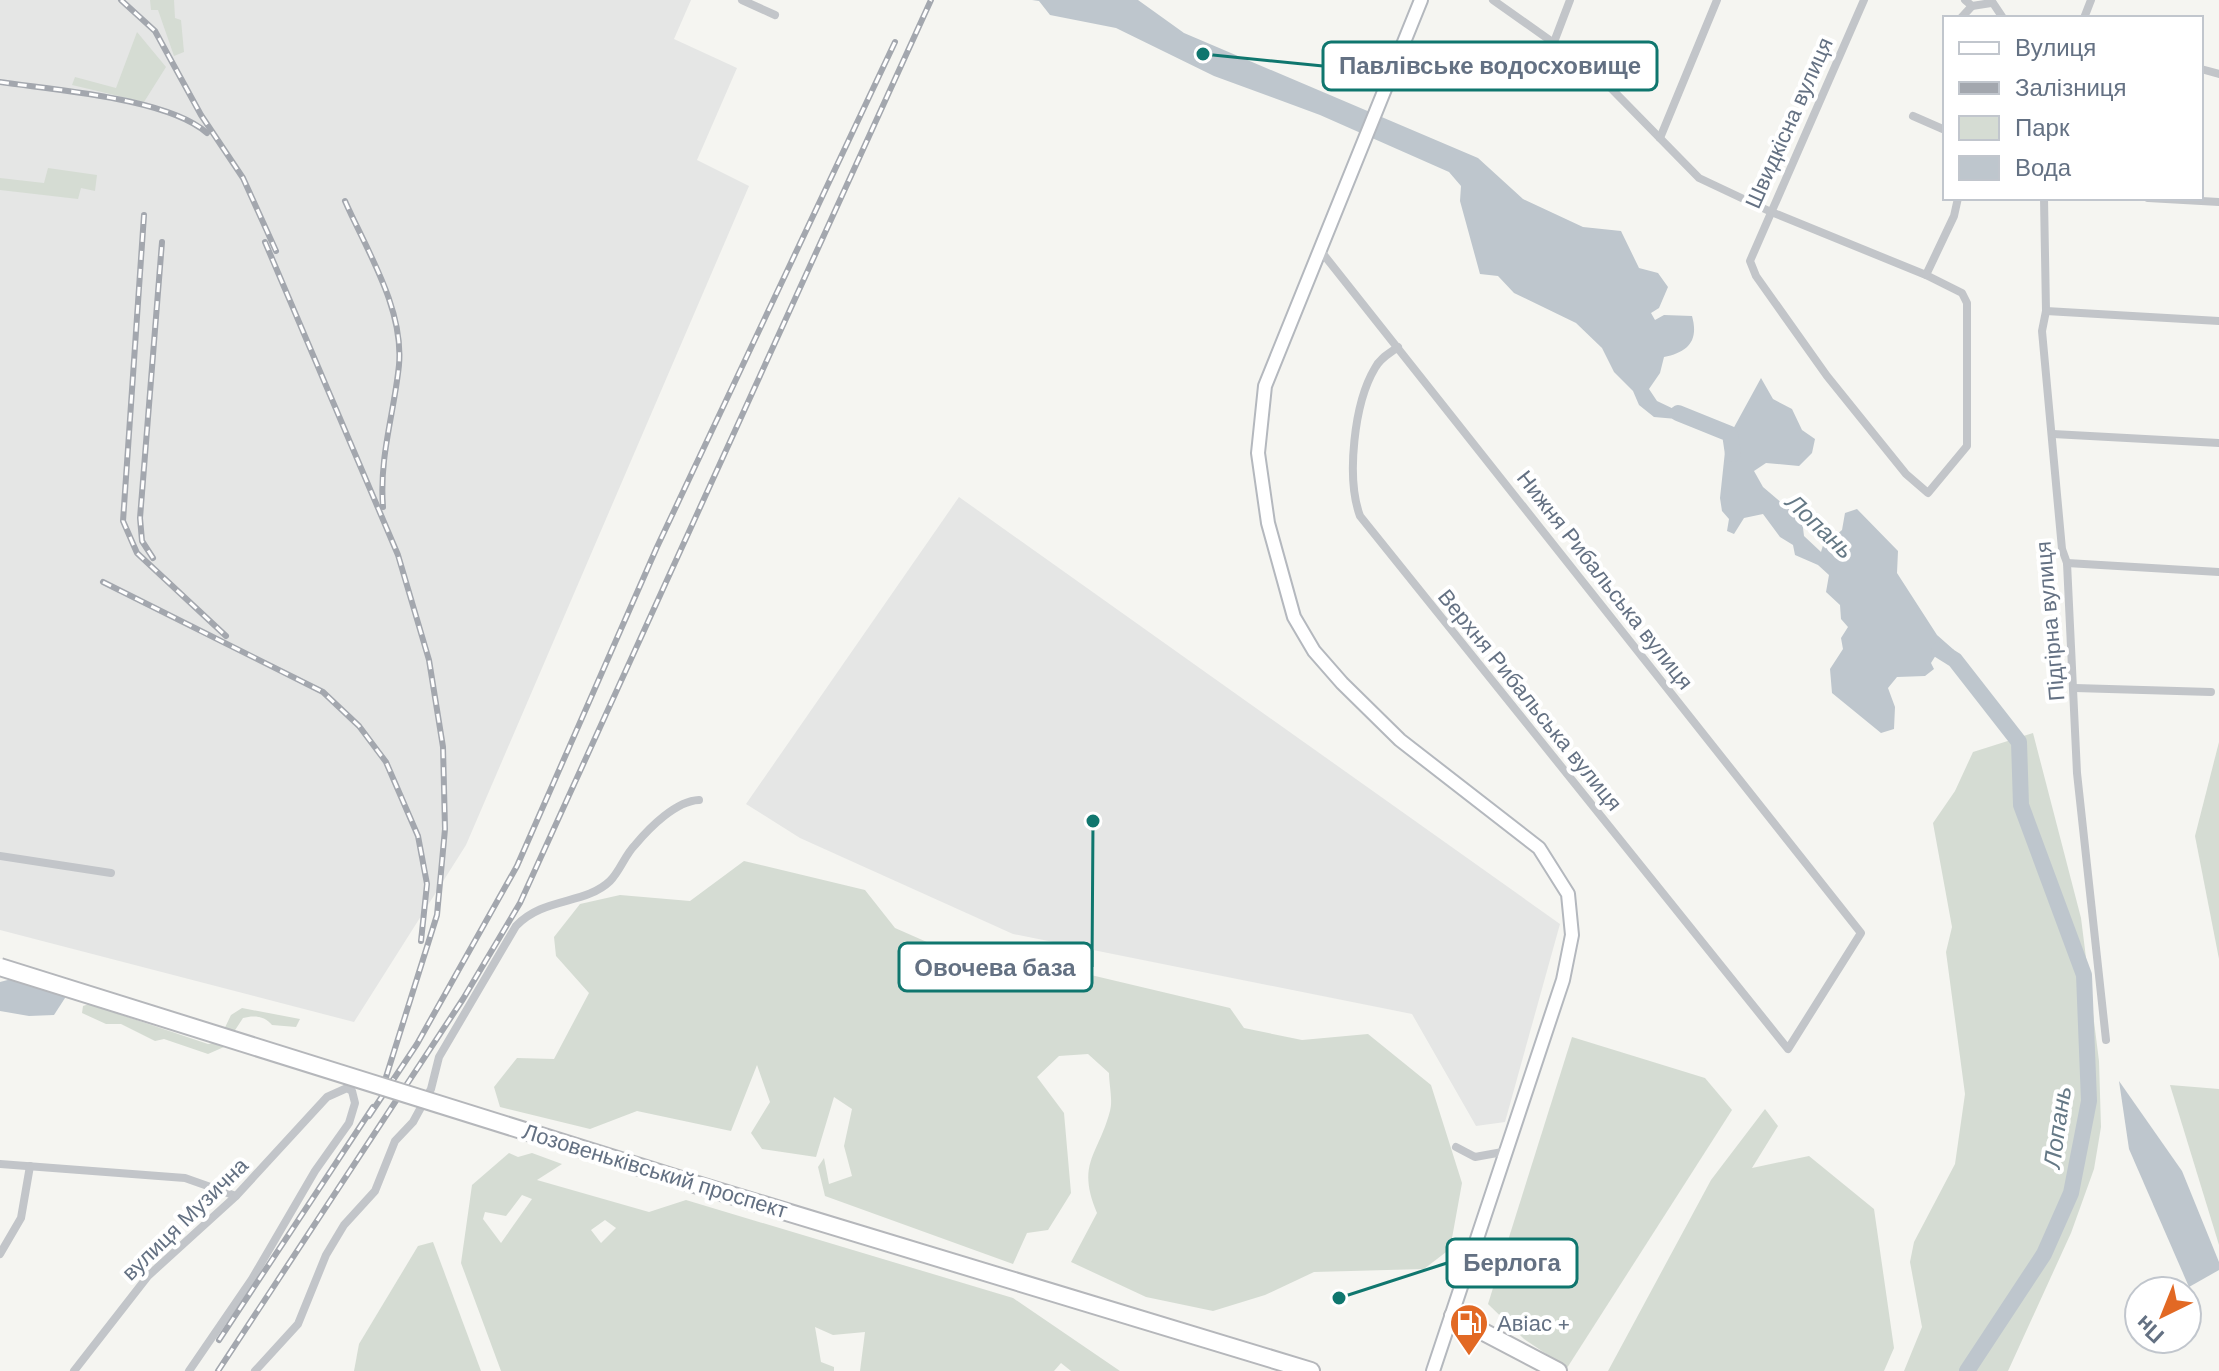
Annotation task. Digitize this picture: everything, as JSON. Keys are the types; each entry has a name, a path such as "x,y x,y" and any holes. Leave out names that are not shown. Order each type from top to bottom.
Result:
{"highway":[{"name":"Лозовеньківський проспект","path":"0,967 691,1183 1311,1371"},
{"path":"1453,1316 1558,1371"},
{"path":"1255,1353 1272,1371"}],"street":[{"path":"742,0 775,15"},
{"path":"1421,0 1265,386 1258,453 1268,523 1294,617 1314,651 1400,740 1539,848 1568,894 1572,935 1563,980 1433,1371"},
{"path":"1493,0 1596,73 1699,178 1769,211 1926,275 1954,216 1958,200"},
{"path":"1554,42 1570,0"},
{"path":"1660,138 1717,0"},
{"name":"Швидкісна вулиця","path":"1864,0 1769,211 1750,261 1756,276 1827,376 1906,474 1928,493 1967,446 1967,303 1962,293 1926,275"},
{"path":"1968,3 1991,2"},
{"path":"1913,116 1943,129"},
{"name":"Підгірна вулиця","path":"2044,200 2046,311 2042,331 2062,549 2067,563 2084,857 2106,1040"},
{"path":"2184,200 2219,202"},
{"name":"Нижня Рибальська вулиця","path":"1320,250 1861,933 1788,1049"},
{"path":"2046,311 2219,321"},
{"name":"Верхня Рибальська вулиця","path":"1398,347 1375,368 1353,446 1354,500 1360,516 1788,1049"},
{"path":"2053,434 2219,443"},
{"path":"2067,563 2219,572"},
{"path":"2075,688 2211,692"},
{"path":"255,1371 298,1324 326,1255 344,1225 375,1191 395,1141 413,1122 431,1089 439,1057 516,926 527,914 550,903 581,896 609,882 635,844 684,801 699,800"},
{"path":"0,856 111,873"},
{"name":"вулиця Музична","path":"74,1371 148,1276 236,1196 327,1097 340,1089 352,1091 355,1103 349,1123 315,1171 252,1279 189,1371"},
{"path":"1456,1147 1475,1157 1491,1157 1509,1150"},
{"path":"0,1164 185,1178 236,1196"},
{"path":"0,1254 21,1218 30,1166"}],"shaded area":[{"path":"0,0 691,0 674,39 737,68 697,160 749,186 466,845 354,1022 0,930"},
{"path":"959,497 1560,924 1505,1122 1476,1126 1412,1014 1013,934 800,838 746,804"}],"green space":[{"path":"150,0 174,0 175,18 181,20 184,52 174,56 158,10 151,10"},
{"path":"137,32 166,67 144,102 72,85 75,77 116,88"},
{"path":"48,168 97,175 95,191 81,188 78,199 0,190 0,178 44,183"},
{"path":"2033,733 2081,918 2099,1061 2101,1127 2094,1169 2071,1233 2008,1371 1904,1371 1922,1327 1910,1262 1914,1242 1955,1164 1965,1094 1946,952 1952,927 1933,823 1955,791 1973,752"},
{"path":"2219,742 2219,959 2195,836"},
{"path":"744,861 865,890 895,928 970,961 994,952 1230,1008 1244,1028 1302,1040 1368,1034 1431,1085 1462,1183 1450,1249 1424,1269 1314,1272 1265,1295 1213,1311 1146,1297 1071,1262 1097,1213 1088,1182 1089,1171 1111,1107 1109,1073 1088,1054 1059,1056 1037,1077 1064,1113 1071,1193 1048,1230 1027,1233 1013,1264 825,1196 818,1167 824,1158 829,1184 852,1176 844,1146 852,1109 834,1097 816,1157 762,1149 751,1133 770,1102 757,1065 731,1131 637,1111 590,1129 500,1107 494,1087 517,1058 554,1059 589,993 556,956 554,937 580,904 620,895 690,901"},
{"path":"89,1004 208,1044 218,1042 231,1015 242,1008 300,1019 296,1027 272,1025 259,1017 243,1018 224,1047 208,1054 164,1039 155,1041 121,1024 106,1024 82,1013 83,1006"},
{"path":"1572,1037 1705,1078 1732,1110 1567,1368 1524,1339 1488,1304"},
{"path":"2170,1085 2219,1089 2219,1245"},
{"path":"1765,1109 1778,1126 1752,1168 1809,1156 1874,1209 1894,1348 1884,1371 1608,1371 1711,1180"},
{"path":"509,1153 518,1157 532,1153 562,1164 537,1180 649,1212 686,1200 1013,1298 1120,1371 1071,1371 1061,1363 1054,1371 860,1371 865,1332 833,1335 815,1327 821,1362 834,1367 834,1371 501,1371 461,1263 472,1185","holes":["522,1195 532,1199 501,1243 483,1219 485,1212 506,1216","605,1220 616,1228 601,1243 591,1230"]},
{"path":"433,1242 481,1371 354,1371 359,1344 418,1246"}],"water":[{"path":"1032,0 1138,0 1184,33 1478,158 1523,199 1583,227 1621,231 1639,268 1658,273 1668,287 1659,308 1651,313 1655,320 1664,315 1692,316 1694,325 1690,344 1664,357 1660,373 1649,389 1657,401 1699,421 1654,417 1639,405 1633,391 1614,372 1602,348 1576,323 1514,293 1498,276 1480,274 1460,201 1461,186 1449,172 1320,115 1214,76 1116,28 1050,15 1039,1"},
{"path":"1761,378 1773,399 1792,409 1802,430 1815,439 1812,453 1799,466 1766,463 1754,471 1763,487 1802,520 1804,536 1821,552 1829,525 1836,535 1842,530 1845,513 1857,509 1898,551 1897,573 1937,635 1954,650 1955,660 1936,655 1931,663 1934,669 1925,676 1897,677 1888,688 1895,707 1894,729 1881,733 1832,693 1830,669 1843,649 1841,638 1848,627 1841,619 1840,605 1826,592 1829,575 1818,565 1795,555 1793,545 1780,537 1763,514 1744,518 1734,534 1727,531 1729,519 1722,511 1720,498 1726,442"},
{"path":"19,977 68,982 65,998 54,1015 29,1016 0,1011 0,982"},
{"path":"2119,1081 2182,1171 2219,1262 2219,1270 2203,1279 2203,1275 2184,1275 2129,1149"}],"waterway":[{"name":"Лопань","path":"1678,413 1730,434 1733,454"},
{"name":"Лопань","path":"1939,650 1955,660 2019,742 2021,805 2084,975 2089,1101 2071,1193 2044,1254 1967,1371"}],"railway":[{"path":"121,0 155,31 201,115 243,178 276,251"},
{"path":"218,1371 463,999 520,903 931,0"},
{"path":"369,1116 417,1044 517,866 657,547 895,42"},
{"path":"0,82 79,92 139,104 166,111 207,133"},
{"path":"345,201 390,302 399,344 399,365 383,471 383,507"},
{"path":"144,215 123,521 137,553 226,636"},
{"path":"153,558 142,541 140,518 162,242"},
{"path":"265,242 398,555 429,660 443,747 445,829 437,915 386,1077"},
{"path":"103,582 323,692 359,726 386,762 418,836 427,884 421,941"},
{"path":"219,1340 373,1107"}],"place":[{"name":"Павлівське водосховище","path":"1203,54"},
{"name":"Овочева база","path":"1093,821"},
{"name":"Берлога","path":"1339,1298"},
{"name":"Авiас +","path":"1469,1357"}]}
